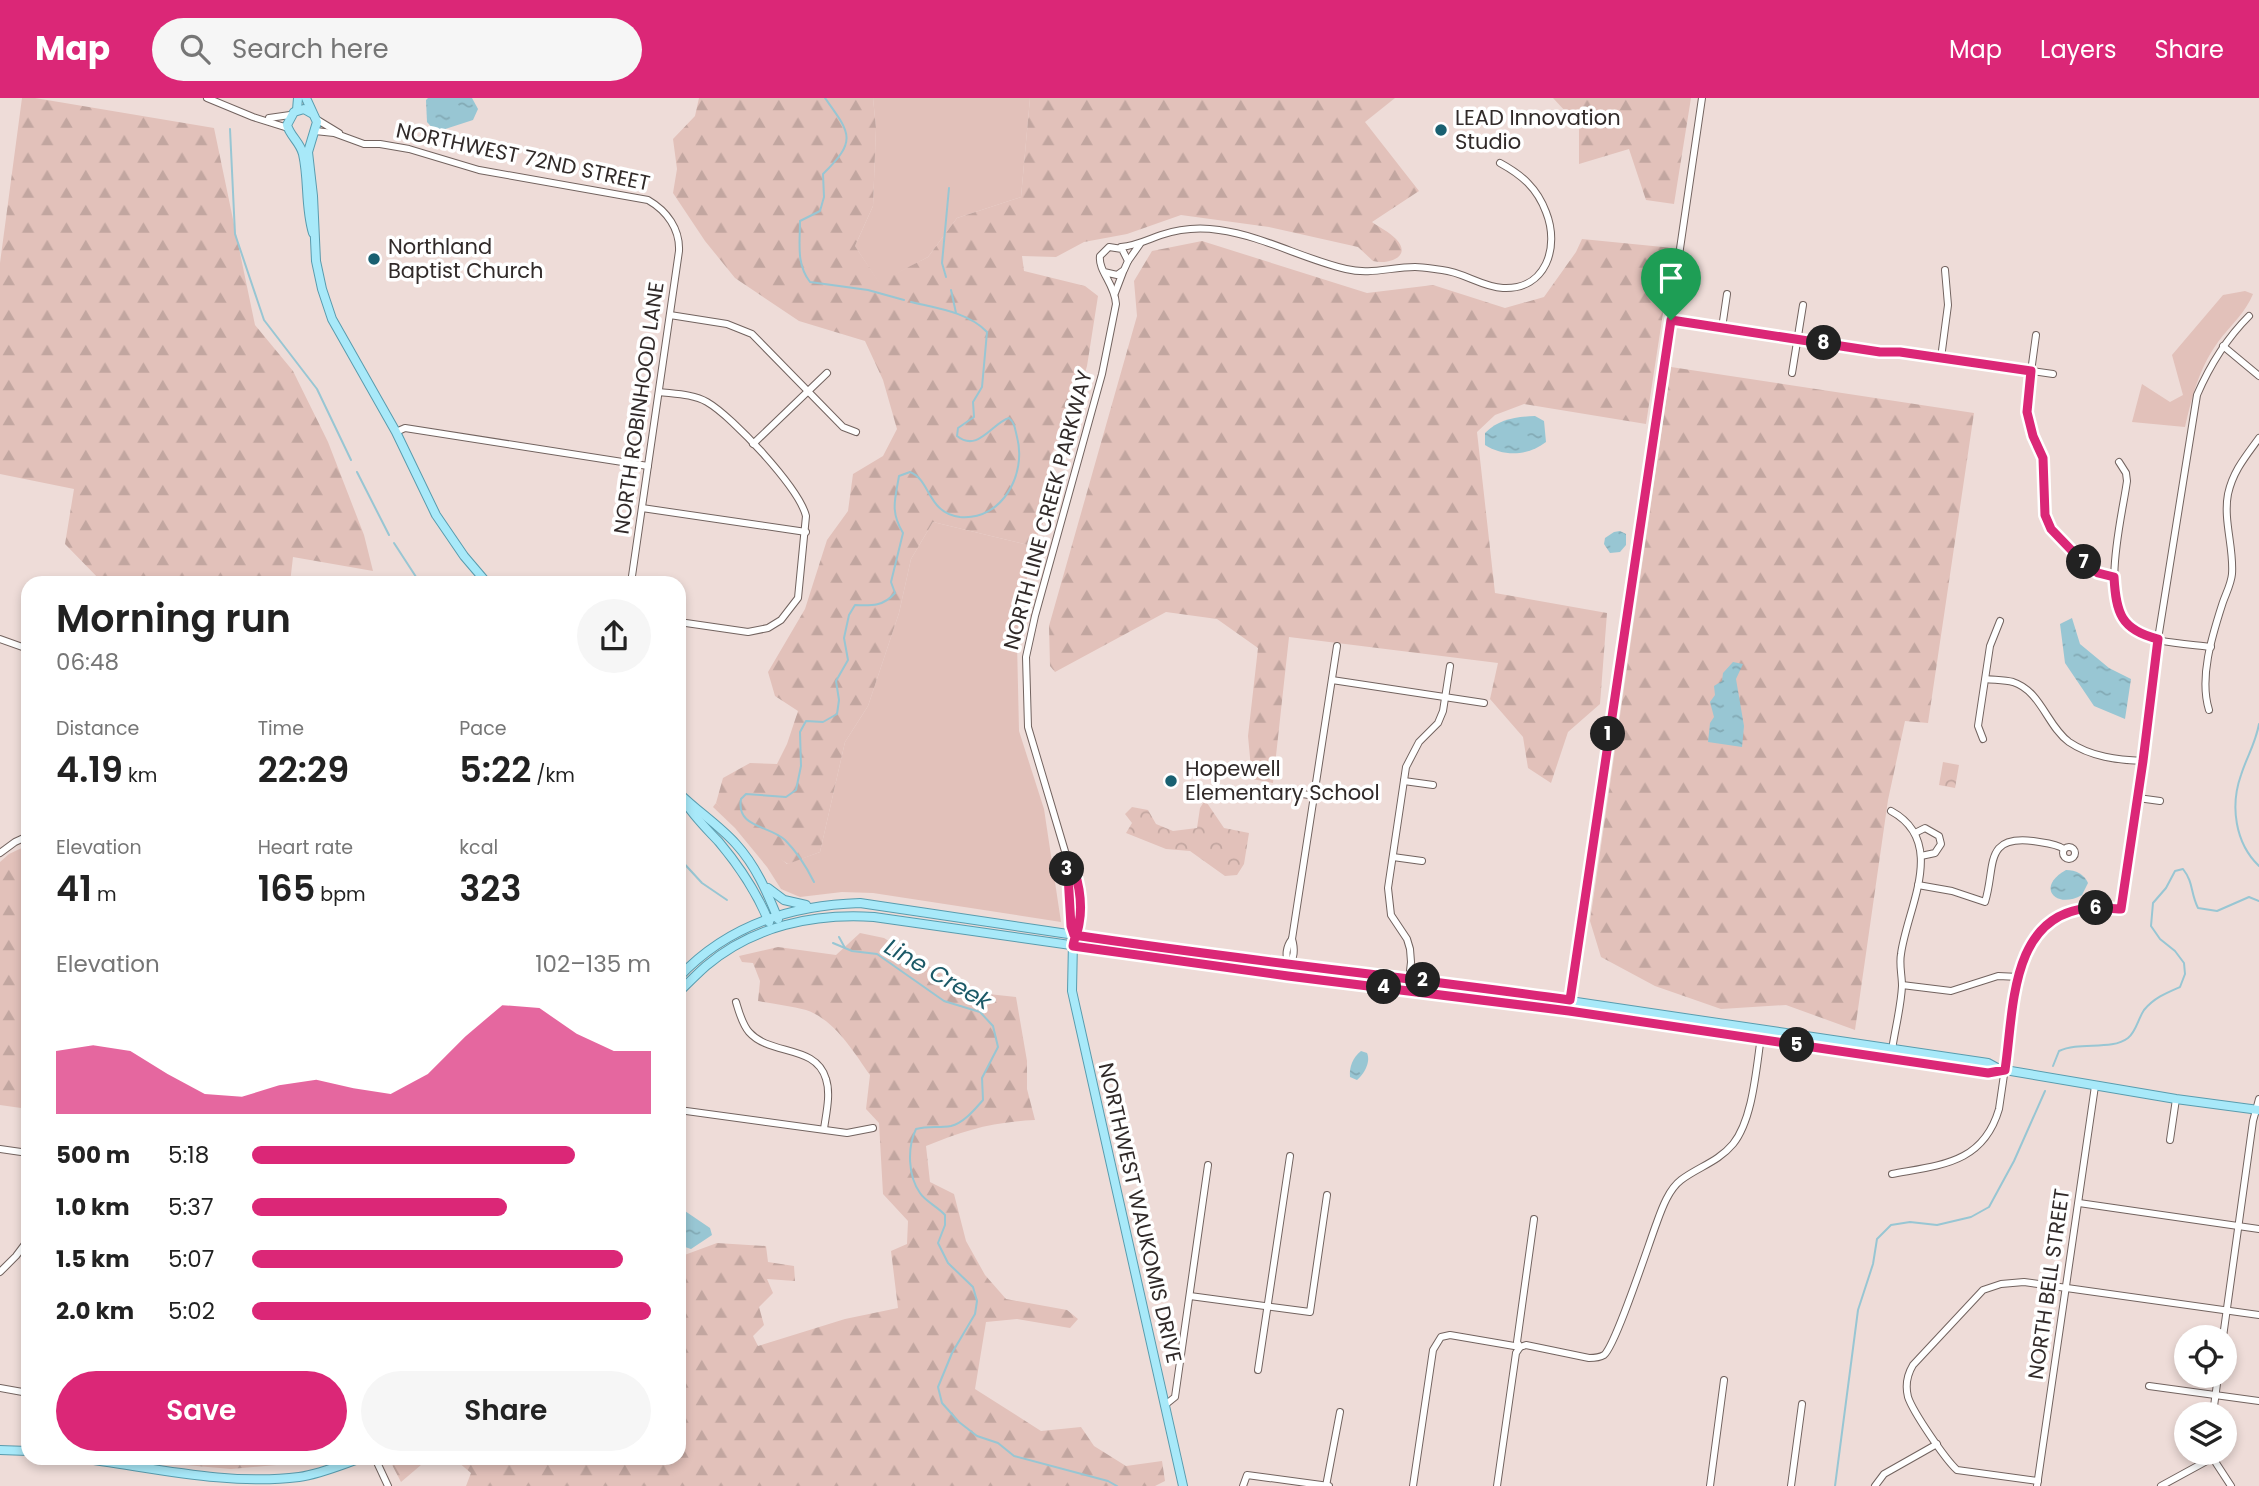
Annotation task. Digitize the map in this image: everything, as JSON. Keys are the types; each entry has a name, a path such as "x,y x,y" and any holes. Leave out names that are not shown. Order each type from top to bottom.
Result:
{"main road":[{"path":"298,98 288,128 300,145 304,157 308,212 314,236"},
{"path":"306,98 314,116 314,133 307,152 321,289 332,319 396,432 436,515 481,576"},
{"path":"294,113 304,109 314,116"},
{"path":"294,137 303,139 314,133"},
{"path":"686,799 736,843 764,885 781,925"},
{"path":"686,805 742,872 772,929"},
{"path":"764,885 783,900 813,906"},
{"path":"686,971 709,951 748,927 777,915 813,906 860,903 1142,945 1570,1000 1988,1063 2002,1070 2176,1100 2258,1110"},
{"path":"686,986 716,958 740,943 781,925 846,915 874,916 1140,956 1569,1011 1988,1073 2002,1070"},
{"name":"NORTHWEST WAUKOMIS DRIVE","path":"1074,935 1074,1002 1183,1486"},
{"path":"1140,956 1142,945"},
{"path":"0,1450 21,1451"},
{"path":"126,1465 234,1481 301,1477 339,1465"}],"street":[{"path":"207,98 288,128"},
{"path":"1569,1011 1702,98"},
{"path":"253,117 280,118 294,113"},
{"name":"NORTHWEST 72ND STREET","path":"314,116 343,136"},
{"name":"NORTHWEST 72ND STREET","path":"314,133 334,132 364,144 410,149 479,170 648,200 660,208 669,219 678,238"},
{"path":"1115,293 1099,260 1102,252 1109,247 1140,244 1172,231 1202,228 1218,229 1251,238 1344,269 1377,272 1416,267 1446,270 1471,277 1488,286 1520,286 1532,280 1548,262 1553,237 1538,193 1528,181 1500,163"},
{"name":"NORTH ROBINHOOD LANE","path":"632,576 680,251 678,238"},
{"name":"NORTH LINE CREEK PARKWAY","path":"1074,935 1071,926 1067,858 1028,727 1026,657 1069,488 1102,374 1116,304 1115,293 1128,261 1140,244"},
{"path":"1119,247 1128,261"},
{"path":"1104,272 1117,275 1124,270"},
{"path":"1941,358 1948,305 1945,270"},
{"path":"1722,328 1727,294"},
{"path":"1792,373 1803,305"},
{"path":"670,315 727,324 745,330 759,339 843,427 856,432"},
{"path":"1892,1174 1955,1161 1980,1144 1996,1119 2002,1070 2026,950 2046,925 2074,910 2121,909 2158,639 2197,395 2222,346 2249,316"},
{"path":"1671,320 1880,352 1900,352 2053,374"},
{"path":"2036,335 2027,412 2033,436 2043,458 2045,515 2051,529 2077,556 2098,573 2114,577"},
{"path":"2222,346 2259,376"},
{"path":"753,444 827,373"},
{"path":"659,392 704,401 753,444 803,504 806,532 798,598 781,620 761,630 740,632 686,623"},
{"path":"396,432 405,429 649,466"},
{"path":"2209,710 2205,696 2211,647 2232,578 2233,550 2228,527 2228,495 2238,467 2259,438"},
{"path":"2119,462 2126,473 2127,481 2114,577 2118,608 2131,629 2143,636 2211,647"},
{"path":"642,508 806,532"},
{"path":"1983,738 1978,726 1990,646 2000,621"},
{"path":"0,639 21,646"},
{"path":"1288,976 1295,947 1292,939 1337,646"},
{"path":"1408,989 1410,949 1391,915 1388,903 1393,857 1406,767 1419,742 1438,723 1446,697 1450,666"},
{"path":"1986,679 2013,682 2034,695 2058,732 2083,750 2105,757 2143,761"},
{"path":"1332,680 1484,703"},
{"path":"1404,781 1433,785"},
{"path":"1284,791 1315,796"},
{"path":"2138,798 2160,801"},
{"path":"1890,1059 1902,985 1900,964 1903,938 1915,904 1921,856 1915,833 1891,811"},
{"path":"1915,833 1925,828 1940,836 1941,844 1935,853 1921,856"},
{"path":"0,853 21,839"},
{"path":"1918,886 1952,891 1985,902 1992,878 1992,859 1996,849 2004,842 2014,839 2058,845 2064,849"},
{"path":"1393,857 1422,862"},
{"path":"1902,985 1951,991 1998,976 2019,977"},
{"path":"736,1002 749,1032 767,1045 805,1055 820,1067 827,1079 824,1129"},
{"path":"1497,1486 1516,1353 1526,1345 1589,1358 1602,1356 1607,1352 1662,1208 1675,1186 1718,1160 1744,1126 1762,1029"},
{"name":"NORTH BELL STREET","path":"2038,1483 2095,1086"},
{"path":"2225,1325 2253,1121 2259,1099"},
{"path":"2170,1140 2176,1100"},
{"path":"686,1111 855,1133 873,1128"},
{"path":"0,1149 21,1152"},
{"path":"1258,1370 1290,1156"},
{"path":"1165,1405 1175,1397 1208,1165"},
{"path":"1189,1296 1310,1312 1327,1195"},
{"path":"2078,1203 2259,1229"},
{"path":"1520,1348 1517,1342 1534,1219"},
{"path":"0,1272 21,1248"},
{"path":"2038,1483 1957,1470 1948,1462 1909,1399 1906,1380 1913,1365 1983,1290 2015,1282 2259,1315"},
{"path":"1413,1486 1433,1350 1441,1336 1450,1335 1520,1348"},
{"path":"1710,1486 1724,1380"},
{"path":"2149,1385 2259,1401"},
{"path":"0,1388 21,1392"},
{"path":"2215,1402 2217,1388"},
{"path":"1791,1486 1802,1404"},
{"path":"1243,1486 1247,1475 1327,1486 1340,1412"},
{"path":"1875,1486 1884,1474 1937,1444"},
{"path":"378,1465 388,1486"},
{"path":"2161,1486 2196,1465"},
{"path":"2219,1465 2231,1486"}],"green space":[{"path":"22,98 214,128 255,325 293,371 328,442 364,535 373,571 293,557 291,576 96,576 65,544 74,489 0,474 0,263"},
{"path":"699,98 873,98 876,128 873,206 855,246 879,282 928,257 957,218 1021,197 1030,98 1395,98 1365,122 1419,191 1372,222 1401,245 1400,255 1385,262 1373,261 1358,247 1269,227 1181,215 1127,234 1084,242 1056,257 1022,256 1024,271 1085,286 1098,296 1087,366 1070,423 1050,456 1045,519 1032,546 933,522 911,559 899,613 868,706 845,742 820,852 788,864 762,848 716,803 723,778 750,763 777,764 787,744 798,711 775,696 768,672 805,609 827,540 848,511 853,474 883,456 897,429 883,380 865,341 799,321 735,278 705,241 673,193 677,169 673,139 695,116"},
{"path":"873,98 1030,98 1021,197 957,218 928,257 879,283 855,246 873,206 876,128"},
{"path":"1553,98 1691,98 1674,204 1646,200 1629,149 1579,164 1579,126"},
{"path":"1582,239 1673,248 1646,424 1524,404 1495,415 1477,432 1495,593 1607,613 1600,704 1568,732 1551,783 1528,768 1523,737 1490,699 1498,663 1289,637 1273,783 1252,779 1248,736 1258,648 1217,619 1166,612 1055,672 1050,666 1049,626 1137,316 1134,281 1152,251 1202,241 1367,293 1433,285 1505,308 1544,297 1576,252"},
{"path":"2245,291 2253,294 2206,362 2185,427 2132,422 2142,384 2170,402 2183,395 2172,355 2223,295"},
{"path":"1671,367 1974,413 1928,723 1905,721 1888,800 1855,1030 1786,1005 1721,1009 1655,986 1601,957 1590,921"},
{"path":"933,522 1032,546 1017,643 1019,731 1044,809 1061,922 873,893 842,892 800,897 781,889 735,828 713,807 716,803 787,864 820,852 845,742 868,706 899,613 911,559"},
{"path":"1943,762 1959,765 1955,788 1939,785"},
{"path":"1205,800 1224,828 1249,833 1244,864 1237,875 1225,876 1190,851 1166,849 1126,833 1132,823 1125,814 1132,807 1148,810 1156,824 1173,831 1197,828 1200,808"},
{"path":"21,848 21,1108 0,1105 0,862"},
{"path":"860,933 884,938 938,972 979,993 1016,997 1027,1061 1027,1089 1035,1120 979,1128 926,1146 930,1182 954,1194 966,1241 985,1275 1006,1299 1067,1310 1078,1319 1070,1328 1017,1319 986,1322 975,1389 1041,1431 1081,1427 1094,1446 1126,1466 1162,1461 1165,1481 1155,1486 466,1486 471,1473 462,1465 686,1465 686,1254 717,1243 766,1246 768,1262 794,1266 795,1281 767,1279 773,1293 759,1307 764,1325 753,1336 758,1346 845,1319 898,1308 891,1251 907,1244 908,1221 883,1194 879,1123 866,1109 870,1075 842,1037 826,1021 806,1010 758,1001 760,981 753,963 742,962 739,956 778,947 836,955"},
{"path":"185,1465 276,1465 231,1469"},
{"path":"392,1465 421,1465 401,1482"}],"water":[{"path":"428,98 472,98 478,109 473,120 436,132 427,122"},
{"path":"1535,416 1544,421 1546,442 1539,447 1508,453 1485,445 1485,433 1496,425 1514,418"},
{"path":"1620,531 1626,534 1626,545 1620,552 1610,553 1604,544 1605,538"},
{"path":"2072,618 2080,644 2109,668 2131,679 2125,719 2094,706 2065,663 2060,624"},
{"path":"1733,662 1743,664 1736,679 1744,726 1742,747 1708,742 1710,723 1714,717 1710,702 1715,695 1714,686 1722,681 1723,673"},
{"path":"2066,870 2079,873 2088,883 2082,895 2064,900 2057,898 2051,889 2052,883"},
{"path":"1361,1051 1367,1053 1368,1060 1357,1080 1350,1077 1350,1070"},
{"path":"686,1212 710,1228 712,1235 691,1249 686,1247"}],"waterway":[{"name":"Line Creek","path":"825,98 845,128 846,144 842,153 823,174 824,197 820,211 800,221 803,268 810,282 868,290 904,300"},
{"path":"230,129 235,234 264,320 317,389 351,460"},
{"path":"946,277 942,263 949,188"},
{"path":"951,290 956,313"},
{"name":"Line Creek","path":"814,882 785,840 755,825 744,816 741,799 746,794 786,797 796,790 801,766 800,732 806,721 823,722 837,714 839,700 836,681 848,660 844,638 849,615 855,605 877,604 895,593 891,582 903,533 895,512 899,476 910,472 917,476 935,503 949,514 960,517 975,516 999,503 1008,492 1018,466 1017,437 1014,424 1009,418 978,439 972,441 957,436 958,428 974,417 973,402 982,387 987,332 961,315 911,302"},
{"path":"357,472 389,535"},
{"path":"394,543 415,576"},
{"path":"2259,724 2243,768 2236,799 2240,835 2251,857 2259,866"},
{"path":"686,866 702,883 727,900"},
{"path":"2053,1066 2059,1051 2067,1048 2113,1044 2128,1038 2148,1006 2160,996 2180,987 2185,974 2184,963 2151,926 2153,903 2166,888 2175,871 2183,869 2198,908 2217,911 2249,897 2259,901"},
{"name":"Line Creek","path":"839,937 845,948"},
{"name":"Line Creek","path":"833,943 852,951 877,954 944,1001 980,1012 993,1026 998,1047 982,1078 983,1100 965,1119 956,1124 916,1129 911,1145 910,1162 916,1186 922,1196 945,1215 945,1225 938,1243 948,1263 973,1287 977,1301 975,1314 952,1353 938,1387 942,1403 959,1422 977,1436 998,1443 1014,1456 1108,1481 1117,1486"},
{"path":"1835,1486 1858,1310 1873,1264 1877,1239 1891,1225 1910,1222 1937,1225 1971,1217 1989,1207 2014,1161 2045,1091"}],"place":[{"name":"LEAD Innovation Studio","path":"1441,130"},
{"name":"Northland Baptist Church","path":"374,259"},
{"name":"Hopewell Elementary School","path":"1171,781"}],"route":[{"path":"1671,320 1570,1000 1074,935 1071,926 1067,858 1073,866 1080,902 1079,928 1074,935 1073,946 1569,1011 1988,1073 2005,1070 2019,972 2026,950 2035,936 2059,916 2074,910 2121,909 2158,639 2143,636 2131,629 2118,608 2114,577 2098,573 2051,529 2045,515 2043,458 2033,436 2027,412 2031,371 1900,352 1880,352 1671,320"}]}
